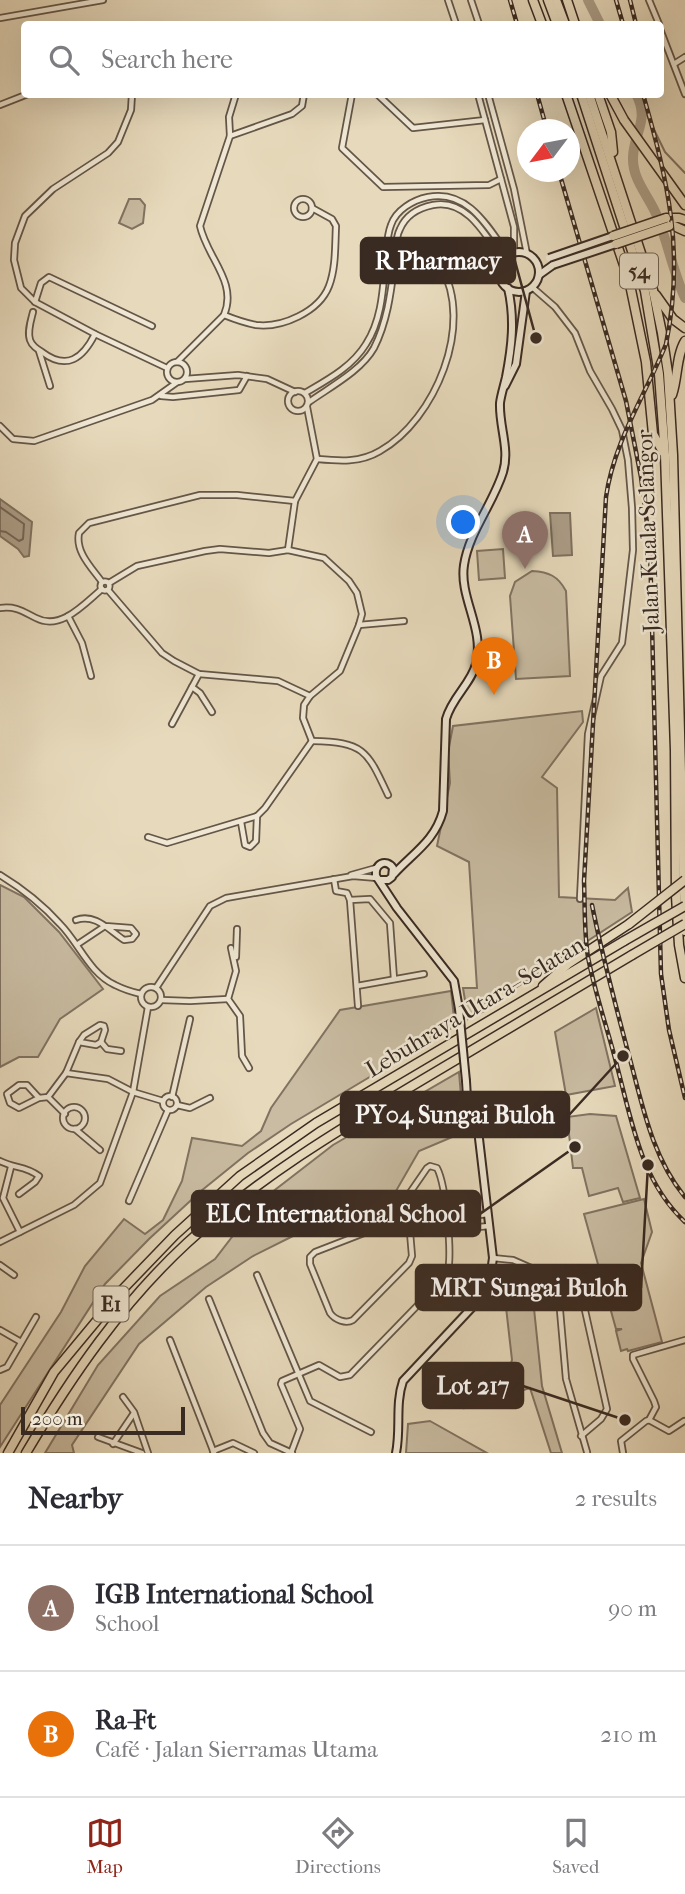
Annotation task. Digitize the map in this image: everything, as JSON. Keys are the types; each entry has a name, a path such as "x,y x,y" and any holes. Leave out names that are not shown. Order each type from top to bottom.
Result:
{"highway":[{"path":"533,0 541,21"},
{"path":"548,0 556,21"},
{"path":"556,0 564,21"},
{"path":"567,0 574,21"},
{"path":"567,98 629,280 639,323 653,435 665,455"},
{"name":"Jalan Kuala Selangor","path":"582,98 645,291 659,374 665,455 675,750 678,945 685,978"},
{"name":"Jalan Kuala Selangor","path":"590,98 653,290 662,333 670,400 682,750 685,931"},
{"path":"599,98 611,132 615,168"},
{"path":"612,98 624,120 685,205"},
{"path":"615,240 680,218 685,220"},
{"path":"668,222 685,231"},
{"path":"653,290 673,319 685,328"},
{"path":"670,400 677,380 679,353 685,341"},
{"path":"536,993 548,979 629,924 685,880"},
{"name":"Lebuhraya Utara–Selatan","path":"8,1453 54,1372 123,1289 175,1235 240,1176 316,1123 685,906"},
{"name":"Lebuhraya Utara–Selatan","path":"26,1453 66,1385 131,1301 187,1244 254,1188 326,1138 685,924"}],"street":[{"path":"0,18 103,0"},
{"path":"448,0 455,21"},
{"path":"649,0 658,21"},
{"path":"469,1 479,21"},
{"path":"664,38 685,94"},
{"path":"674,64 685,57"},
{"path":"0,105 21,97"},
{"path":"132,98 131,110 113,148 53,189 25,216 15,243 14,260 21,288 35,302 167,368"},
{"path":"166,390 167,368 171,363 177,362 224,316 228,306 226,282 200,226 230,136 229,117 235,98"},
{"path":"230,136 292,114 302,106 303,98"},
{"path":"351,98 342,148 380,186 489,185 501,179"},
{"path":"381,98 412,128 485,120"},
{"path":"479,98 514,227 509,256 499,272 503,284 514,291 529,289 555,307 575,333 590,371 612,409 624,440 632,508 633,550 622,643 601,676 588,734 580,899"},
{"path":"489,98 514,189 527,254"},
{"path":"160,396 185,379 247,376 267,379 279,386 304,393 344,369 366,344 376,324 383,291 389,230 396,216 404,209 426,198 449,196 465,203 509,256"},
{"path":"224,316 257,325 268,325 297,317 320,301 330,284 336,226 332,219 312,208 306,199 298,201 295,211 301,217 309,215 312,208"},
{"path":"299,412 356,368 373,349 387,314 397,235 411,213 419,208 438,204 461,208 509,256"},
{"path":"534,259 550,258 615,240"},
{"path":"504,388 516,364 529,289 539,275 553,265 615,240"},
{"path":"509,256 527,254 534,259 539,275"},
{"path":"317,459 345,462 379,452 391,444 431,397 447,363 453,339 452,292 441,267"},
{"path":"35,302 41,283 52,277 152,326"},
{"path":"344,877 367,876 379,879 392,876 425,846 440,824 443,811 446,719 449,708 476,664 478,645 476,626 466,593 464,566 468,547 490,505 504,469 506,450 500,404 512,344 513,322 508,288"},
{"path":"33,312 29,336 32,345 47,357 62,362 71,361 86,351 95,334"},
{"path":"38,350 50,386"},
{"path":"185,379 188,350"},
{"path":"177,362 200,379"},
{"path":"0,426 13,439 34,442 160,396 236,390 242,387 247,376"},
{"path":"168,377 176,383"},
{"path":"279,386 292,410 299,412 309,425"},
{"path":"288,401 295,392"},
{"path":"288,550 295,501 317,459 304,393"},
{"path":"102,589 102,582 78,544 79,533 89,523 200,495 237,495 295,501"},
{"path":"102,582 109,583 137,566 205,551 269,553 288,550 324,558 339,570 357,593 362,614 340,671 310,696 303,712 312,741"},
{"path":"108,590 109,583"},
{"path":"0,608 12,606 53,622 68,616 102,589 108,590 162,653 200,674 266,678 310,696"},
{"path":"68,616 78,633 91,676"},
{"path":"359,625 404,621"},
{"path":"172,724 200,674"},
{"path":"192,687 200,693 212,712"},
{"path":"312,741 336,742 360,748 369,758 388,795"},
{"path":"148,837 167,843 257,816 312,741"},
{"path":"240,822 244,845 250,846 256,841 257,816"},
{"path":"156,989 209,906 216,901 344,877 376,867 380,863 389,864 410,859"},
{"path":"389,864 393,868 391,896"},
{"path":"376,867 379,879 397,908 454,981 467,1098 478,1130 493,1258 485,1293 404,1381 399,1397 399,1437 396,1453"},
{"path":"0,875 33,897 62,925 78,944 92,968 103,978 141,995"},
{"path":"334,879 336,891 347,893 351,900 358,1006"},
{"path":"351,900 370,899 390,923 394,979"},
{"path":"76,920 87,917 105,926 124,940 132,939 136,934 131,928 105,926 78,944"},
{"path":"228,999 235,979 237,929"},
{"path":"231,948 236,962"},
{"path":"357,986 425,974"},
{"path":"147,988 156,989 161,1000 155,1007 148,1007 141,1001 141,995 147,988"},
{"path":"161,1000 228,999"},
{"path":"228,999 240,1016 242,1056 248,1068"},
{"path":"0,1242 74,1205 100,1183 133,1092 148,1007"},
{"path":"190,1019 172,1097 177,1105 190,1108 210,1098"},
{"path":"39,1098 27,1085 19,1085 7,1094 10,1103 19,1108 39,1098 48,1097 65,1073 79,1042 84,1035 102,1025 105,1030 101,1042 96,1045 79,1042"},
{"path":"101,1042 107,1049 121,1051"},
{"path":"65,1073 108,1079 133,1092 163,1101"},
{"path":"48,1097 65,1114"},
{"path":"163,1101 166,1097 172,1097"},
{"path":"163,1101 168,1110"},
{"path":"168,1110 177,1105"},
{"path":"75,1129 83,1123 83,1113 75,1108 69,1109 65,1114 65,1124 100,1150"},
{"path":"129,1201 168,1110"},
{"path":"0,1161 11,1167 23,1167 39,1176 19,1194"},
{"path":"11,1167 3,1198 20,1232"},
{"path":"209,1299 263,1433 270,1444 292,1453 300,1429 281,1384 285,1378 319,1365 340,1377 350,1375 447,1275 450,1266 448,1230 440,1172 434,1167 427,1168 407,1197 412,1256 409,1263 353,1320 348,1322 334,1318 310,1264 312,1254 408,1216"},
{"path":"447,1219 488,1214"},
{"path":"448,1230 489,1226"},
{"path":"493,1258 513,1260 538,1271 569,1278 581,1291 607,1404 605,1414 581,1436"},
{"path":"0,1265 14,1275"},
{"path":"257,1275 310,1401 371,1432"},
{"path":"557,1276 566,1379 587,1452"},
{"path":"0,1370 7,1367 36,1317"},
{"path":"0,1330 21,1342"},
{"path":"170,1340 213,1452 233,1443 254,1453"},
{"path":"623,1453 621,1441 649,1420 656,1407 633,1355 685,1340"},
{"path":"123,1397 134,1412 148,1453"},
{"path":"113,1444 134,1412"},
{"path":"649,1420 669,1431 684,1422"},
{"path":"98,1437 142,1453"}],"shaded area":[{"path":"129,199 140,199 145,205 143,223 132,229 119,223"},
{"path":"503,549 505,578 479,580 477,551"},
{"path":"532,571 552,576 566,591 570,676 516,679 510,596 515,582"},
{"path":"582,711 583,722 542,777 557,788 559,897 615,900 628,888 632,912 512,990 488,994 484,1011 468,1019 463,988 477,988 469,862 437,846 450,783 448,752 453,726"},
{"path":"0,885 24,897 59,932 103,989 60,1019 38,1057 19,1057 0,1067"},
{"path":"451,991 455,1026 291,1124 248,1153 201,1191 149,1239 105,1284 0,1447 0,1405 61,1312 85,1266 124,1219 145,1234 163,1220 182,1181 192,1138 242,1146 261,1131 271,1108 340,1010"},
{"path":"596,1008 615,1086 566,1095 555,1032"},
{"path":"459,1072 464,1132 419,1151 396,1191 344,1205 295,1235 253,1256 206,1287 139,1344 72,1445 74,1453 45,1453 98,1365 160,1296 215,1259 258,1203 333,1145"},
{"path":"590,1114 616,1116 640,1198 623,1202 618,1188 589,1196 582,1168 573,1168 567,1117"},
{"path":"644,1199 652,1232 641,1263 662,1342 621,1351 616,1331 622,1329 616,1329 584,1214"},
{"path":"508,1266 552,1282 555,1286 532,1289 542,1386 562,1453 551,1453 530,1388 465,1408 480,1374 510,1366 512,1360 502,1272"},
{"path":"430,1421 487,1453 406,1453 408,1424"}],"water":[{"path":"0,499 32,522 29,556 24,557 0,536"},
{"path":"550,513 570,513 572,555 553,556"}],"waterway":[{"path":"588,0 598,21"},
{"path":"638,98 642,111 633,165 657,216 685,298"},
{"path":"643,107 665,152 685,173"}],"railway":[{"path":"510,0 516,21"},
{"path":"616,0 622,21"},
{"path":"630,0 635,21"},
{"path":"538,98 544,119"},
{"path":"644,98 660,157 671,218 674,278 666,344 623,438 606,497 584,881 585,919 591,971 640,1150 658,1188 685,1222"},
{"path":"562,182 626,401 641,477 650,547 661,974 669,1030 685,1098"},
{"path":"592,905 649,1128 664,1164 685,1197"}],"place":[{"name":"R Pharmacy","path":"536,338"},
{"name":"IGB International School","path":"525,569"},
{"name":"Ra-Ft","path":"494,695"},
{"name":"PY04 Sungai Buloh","path":"623,1056"},
{"name":"ELC International School","path":"575,1147"},
{"name":"MRT Sungai Buloh","path":"648,1165"},
{"name":"Lot 217","path":"625,1420"}]}
